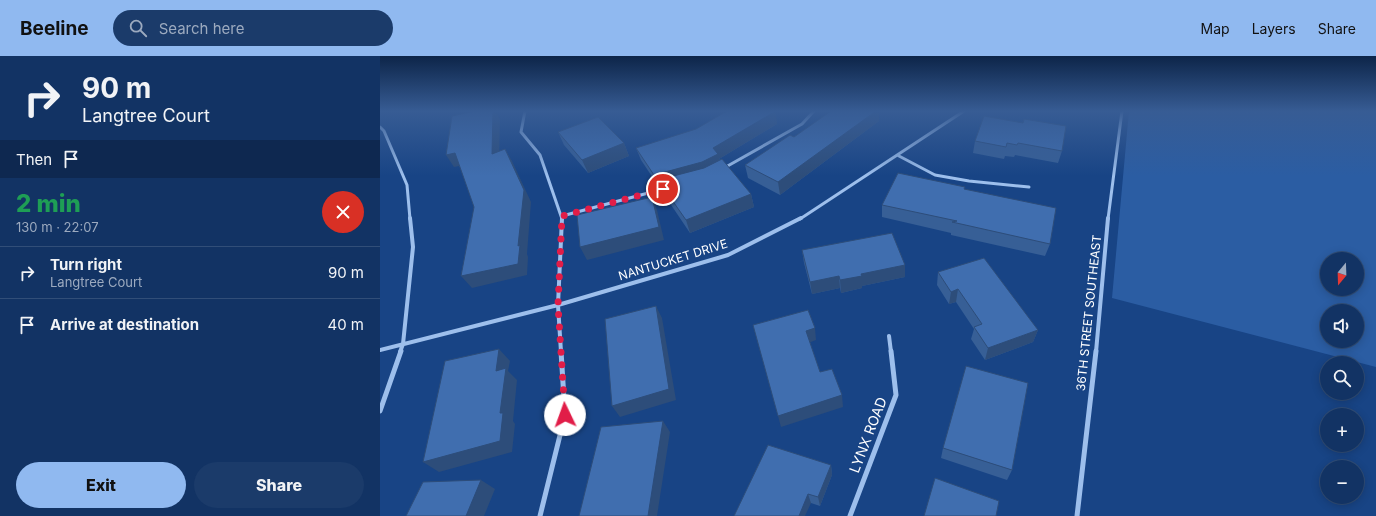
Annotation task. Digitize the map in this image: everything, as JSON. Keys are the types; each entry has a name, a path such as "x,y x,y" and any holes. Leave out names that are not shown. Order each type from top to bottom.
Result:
{"street":[{"path":"380,411 403,344 413,247 407,185 385,132"},
{"path":"521,132 540,155 562,216 558,305 565,415 540,516"},
{"path":"720,170 787,132"},
{"name":"NANTUCKET DRIVE","path":"380,350 558,305 728,255 795,222 899,156 933,132"},
{"name":"36TH STREET SOUTHEAST","path":"1076,516 1096,356 1119,132"},
{"path":"899,156 935,175 969,181 1029,187"},
{"path":"562,216 669,188"},
{"name":"LYNX ROAD","path":"850,516 896,395 889,336"}],"shaded area":[{"path":"1127,132 1376,132 1376,367 1364,364 1364,356 1334,356 1112,298"}],"building":[{"path":"449,132 493,132 492,154 505,149 524,190 518,246 520,245 518,264 461,276 474,207 455,153 446,155"},
{"path":"558,132 613,132 624,143 582,160"},
{"path":"685,132 739,132 713,148 718,154 702,162 654,175 636,148"},
{"path":"800,132 846,132 778,182 745,165 790,135 794,137"},
{"path":"978,132 1065,132 1062,151 1018,143 1017,145 1007,143 1006,147 975,141"},
{"path":"722,159 751,194 686,220 658,180 704,168"},
{"path":"898,173 965,187 964,189 1056,208 1050,244 952,222 957,221 882,205"},
{"path":"652,197 659,227 580,247 577,215"},
{"path":"892,233 905,265 840,280 839,276 810,282 802,250"},
{"path":"984,258 1038,330 988,348 974,327 982,324 958,289 951,292 938,272"},
{"path":"656,306 669,389 612,406 605,319"},
{"path":"808,310 815,328 806,331 820,372 832,369 842,395 778,416 753,325"},
{"path":"499,349 496,371 506,368 500,413 503,413 500,441 423,462 445,361"},
{"path":"966,366 1028,383 1012,470 943,448"},
{"path":"663,421 648,516 579,516 601,427"},
{"path":"768,445 831,465 818,497 808,494 799,516 734,516"},
{"path":"935,478 999,501 996,516 924,516"},
{"path":"481,480 466,516 406,516 423,482"}],"route":[{"path":"565,415 558,305 562,216 663,189"}]}
